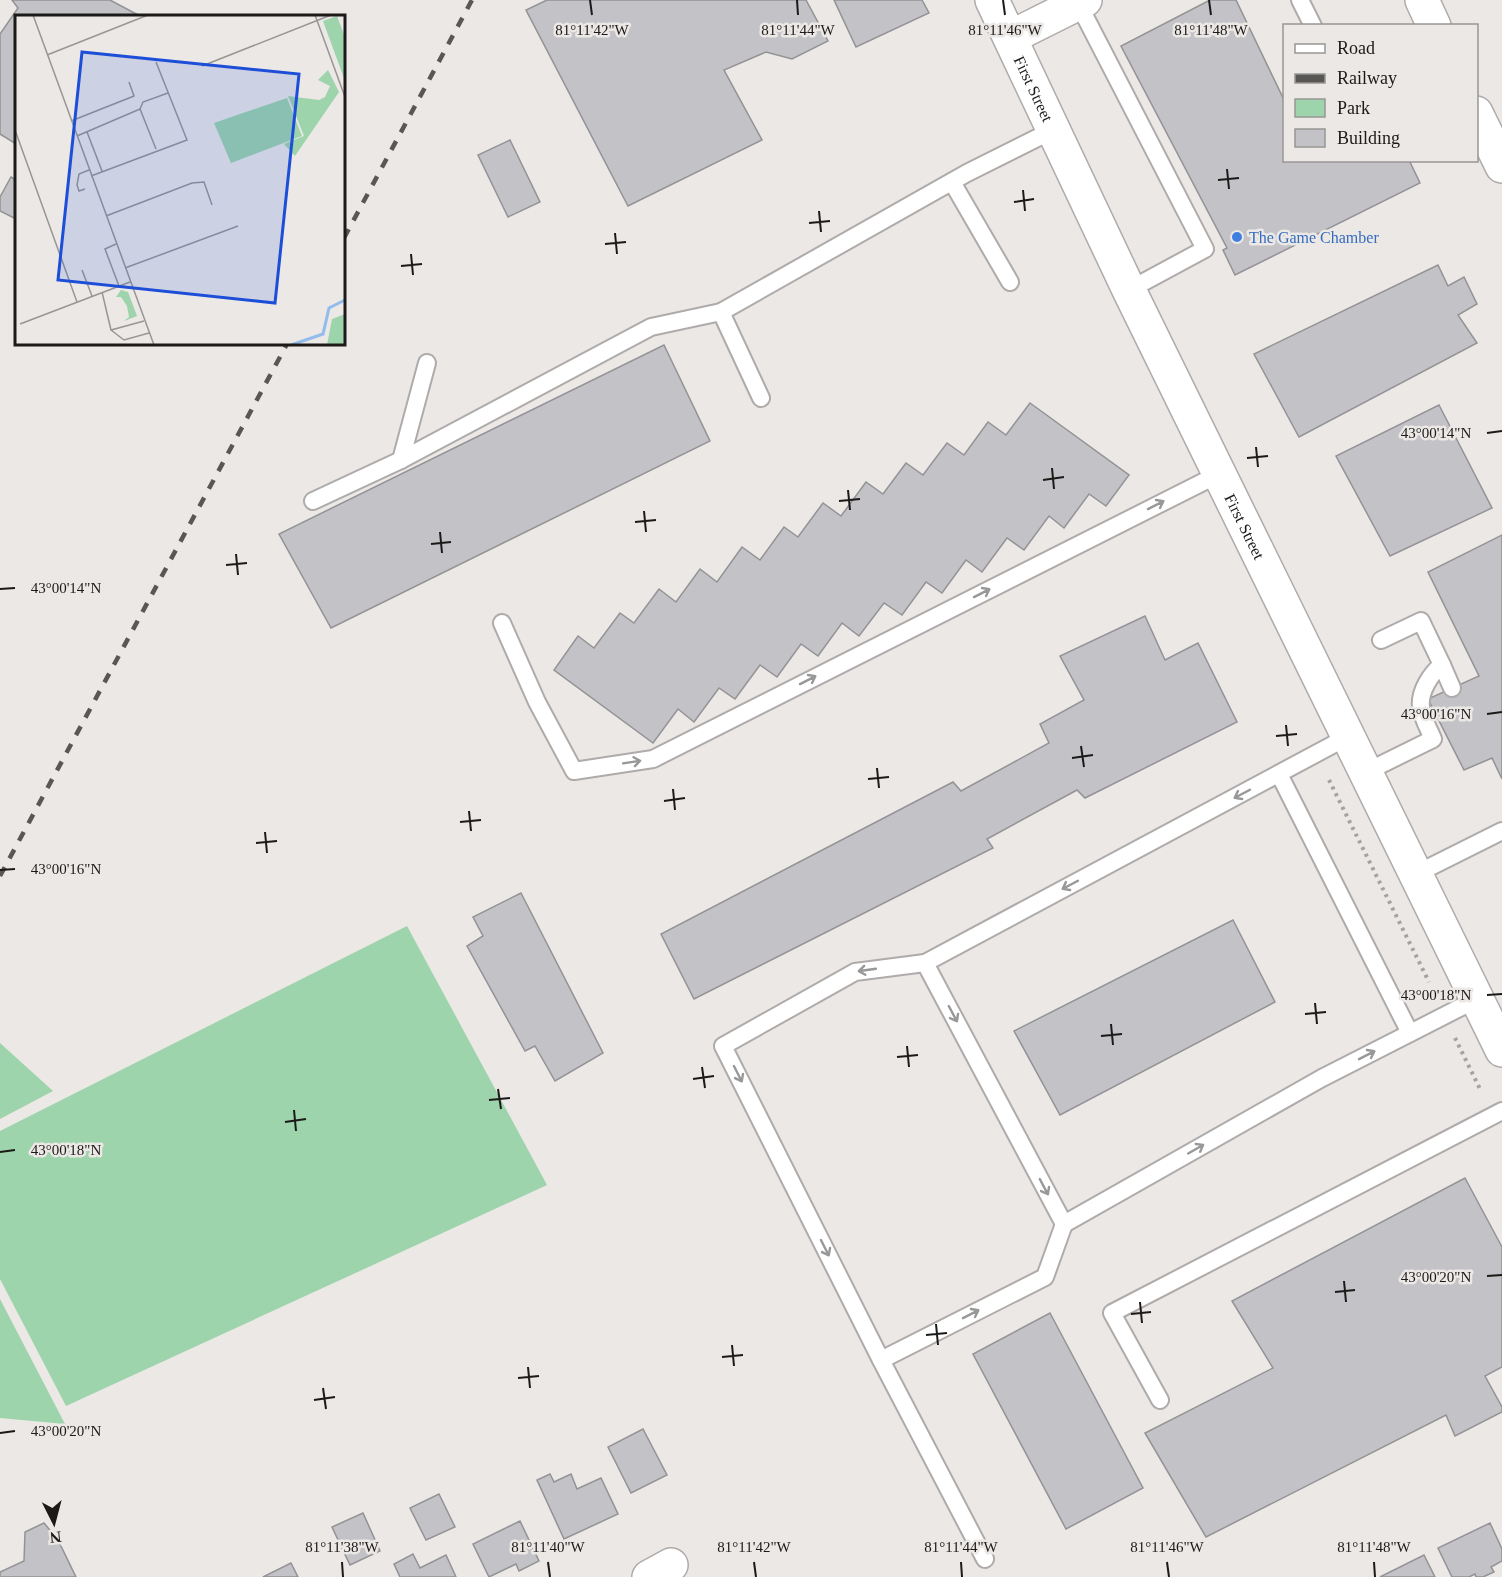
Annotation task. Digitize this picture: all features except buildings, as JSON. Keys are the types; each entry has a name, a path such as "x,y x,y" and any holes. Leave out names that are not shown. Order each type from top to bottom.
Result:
{"street":[{"name":"First Street","path":"992,0 1128,290 1502,1050"},
{"path":"1422,0 1433,24"},
{"path":"1011,37 1081,2"},
{"path":"1478,117 1502,166"}],"lane":[{"path":"1300,0 1312,24"},
{"path":"1081,2 1205,249 1128,290"},
{"path":"313,501 400,460 651,327 721,312 952,182 1053,130"},
{"path":"952,182 1010,282"},
{"path":"721,312 761,398"},
{"path":"400,460 427,363"},
{"path":"502,623 537,702 574,771 652,759 1219,474"},
{"path":"1381,640 1421,621 1452,688"},
{"path":"1366,772 1439,736 1421,709 1421,701 1432,673 1442,665"},
{"path":"985,1559 881,1360 723,1046 855,972 925,963 1349,736"},
{"path":"1279,774 1410,1033"},
{"path":"1416,874 1502,831"},
{"path":"925,963 1064,1224"},
{"path":"881,1360 1045,1276 1064,1224 1322,1078 1477,999"},
{"path":"1161,1400 1112,1313 1502,1111"}],"path":[{"path":"1329,780 1429,982"},
{"path":"1455,1038 1480,1089"}],"green space":[{"path":"407,926 547,1185 66,1406 0,1279 0,1131"},
{"path":"0,1043 53,1091 0,1119"},
{"path":"0,1299 65,1424 0,1418"}],"railway":[{"path":"345,236 472,0"},
{"path":"0,876 286,345"}],"place":[{"name":"The Game Chamber","path":"1237,237"}]}
